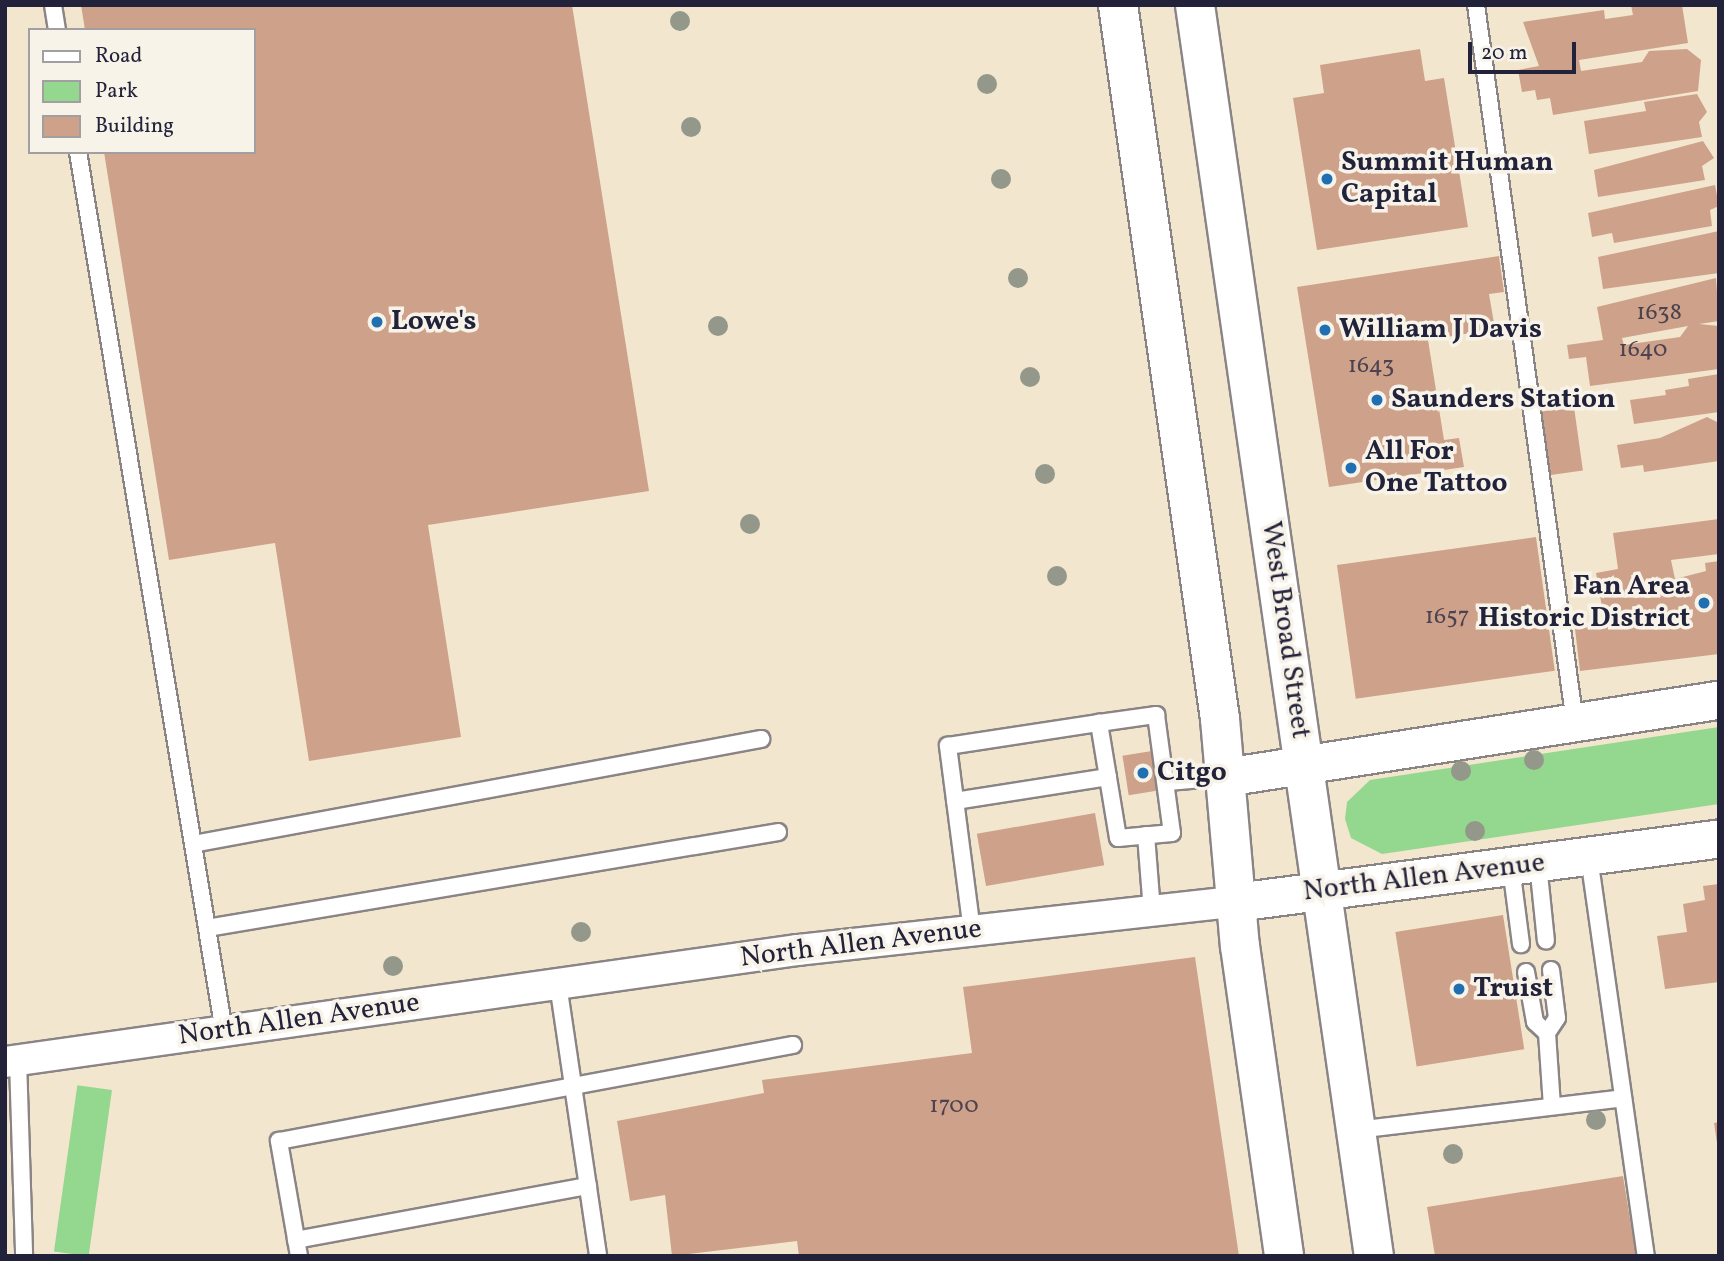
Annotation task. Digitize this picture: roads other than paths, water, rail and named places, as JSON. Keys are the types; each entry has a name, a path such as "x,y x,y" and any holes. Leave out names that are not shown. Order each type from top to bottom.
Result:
{"main road":[{"path":"1118,5 1225,777 1236,902 1284,1256"},
{"name":"West Broad Street","path":"1195,5 1374,1256"}],"street":[{"path":"1225,777 1719,700"},
{"name":"North Allen Avenue","path":"12,1061 558,984 972,931 1322,892 1719,838"}],"lane":[{"path":"53,5 57,28"},
{"path":"1476,5 1575,723"},
{"path":"78,154 224,1031"},
{"path":"972,931 948,746 1098,723 1156,715 1168,782 1172,833 1118,838 1098,723"},
{"path":"193,844 761,739"},
{"path":"955,801 1108,777"},
{"path":"1168,782 1225,777"},
{"path":"206,928 778,832"},
{"path":"1146,835 1152,911"},
{"path":"1589,857 1646,1256"},
{"path":"1524,866 1546,941"},
{"path":"1521,944 1524,866"},
{"path":"1551,970 1557,1018 1547,1033 1552,1106"},
{"path":"1526,972 1535,1022 1547,1033"},
{"path":"558,984 598,1256"},
{"path":"588,1186 298,1248 279,1141 571,1082 793,1045"},
{"path":"12,1061 24,1256"},
{"path":"1356,1129 1623,1098"}],"place":[{"name":"Summit Human Capital","path":"1327,179"},
{"name":"Lowe's","path":"377,322"},
{"name":"William J Davis","path":"1325,330"},
{"name":"Saunders Station","path":"1377,400"},
{"name":"All For One Tattoo","path":"1351,468"},
{"name":"Fan Area Historic District","path":"1704,603"},
{"name":"Citgo","path":"1143,773"},
{"name":"Truist","path":"1459,989"}]}
